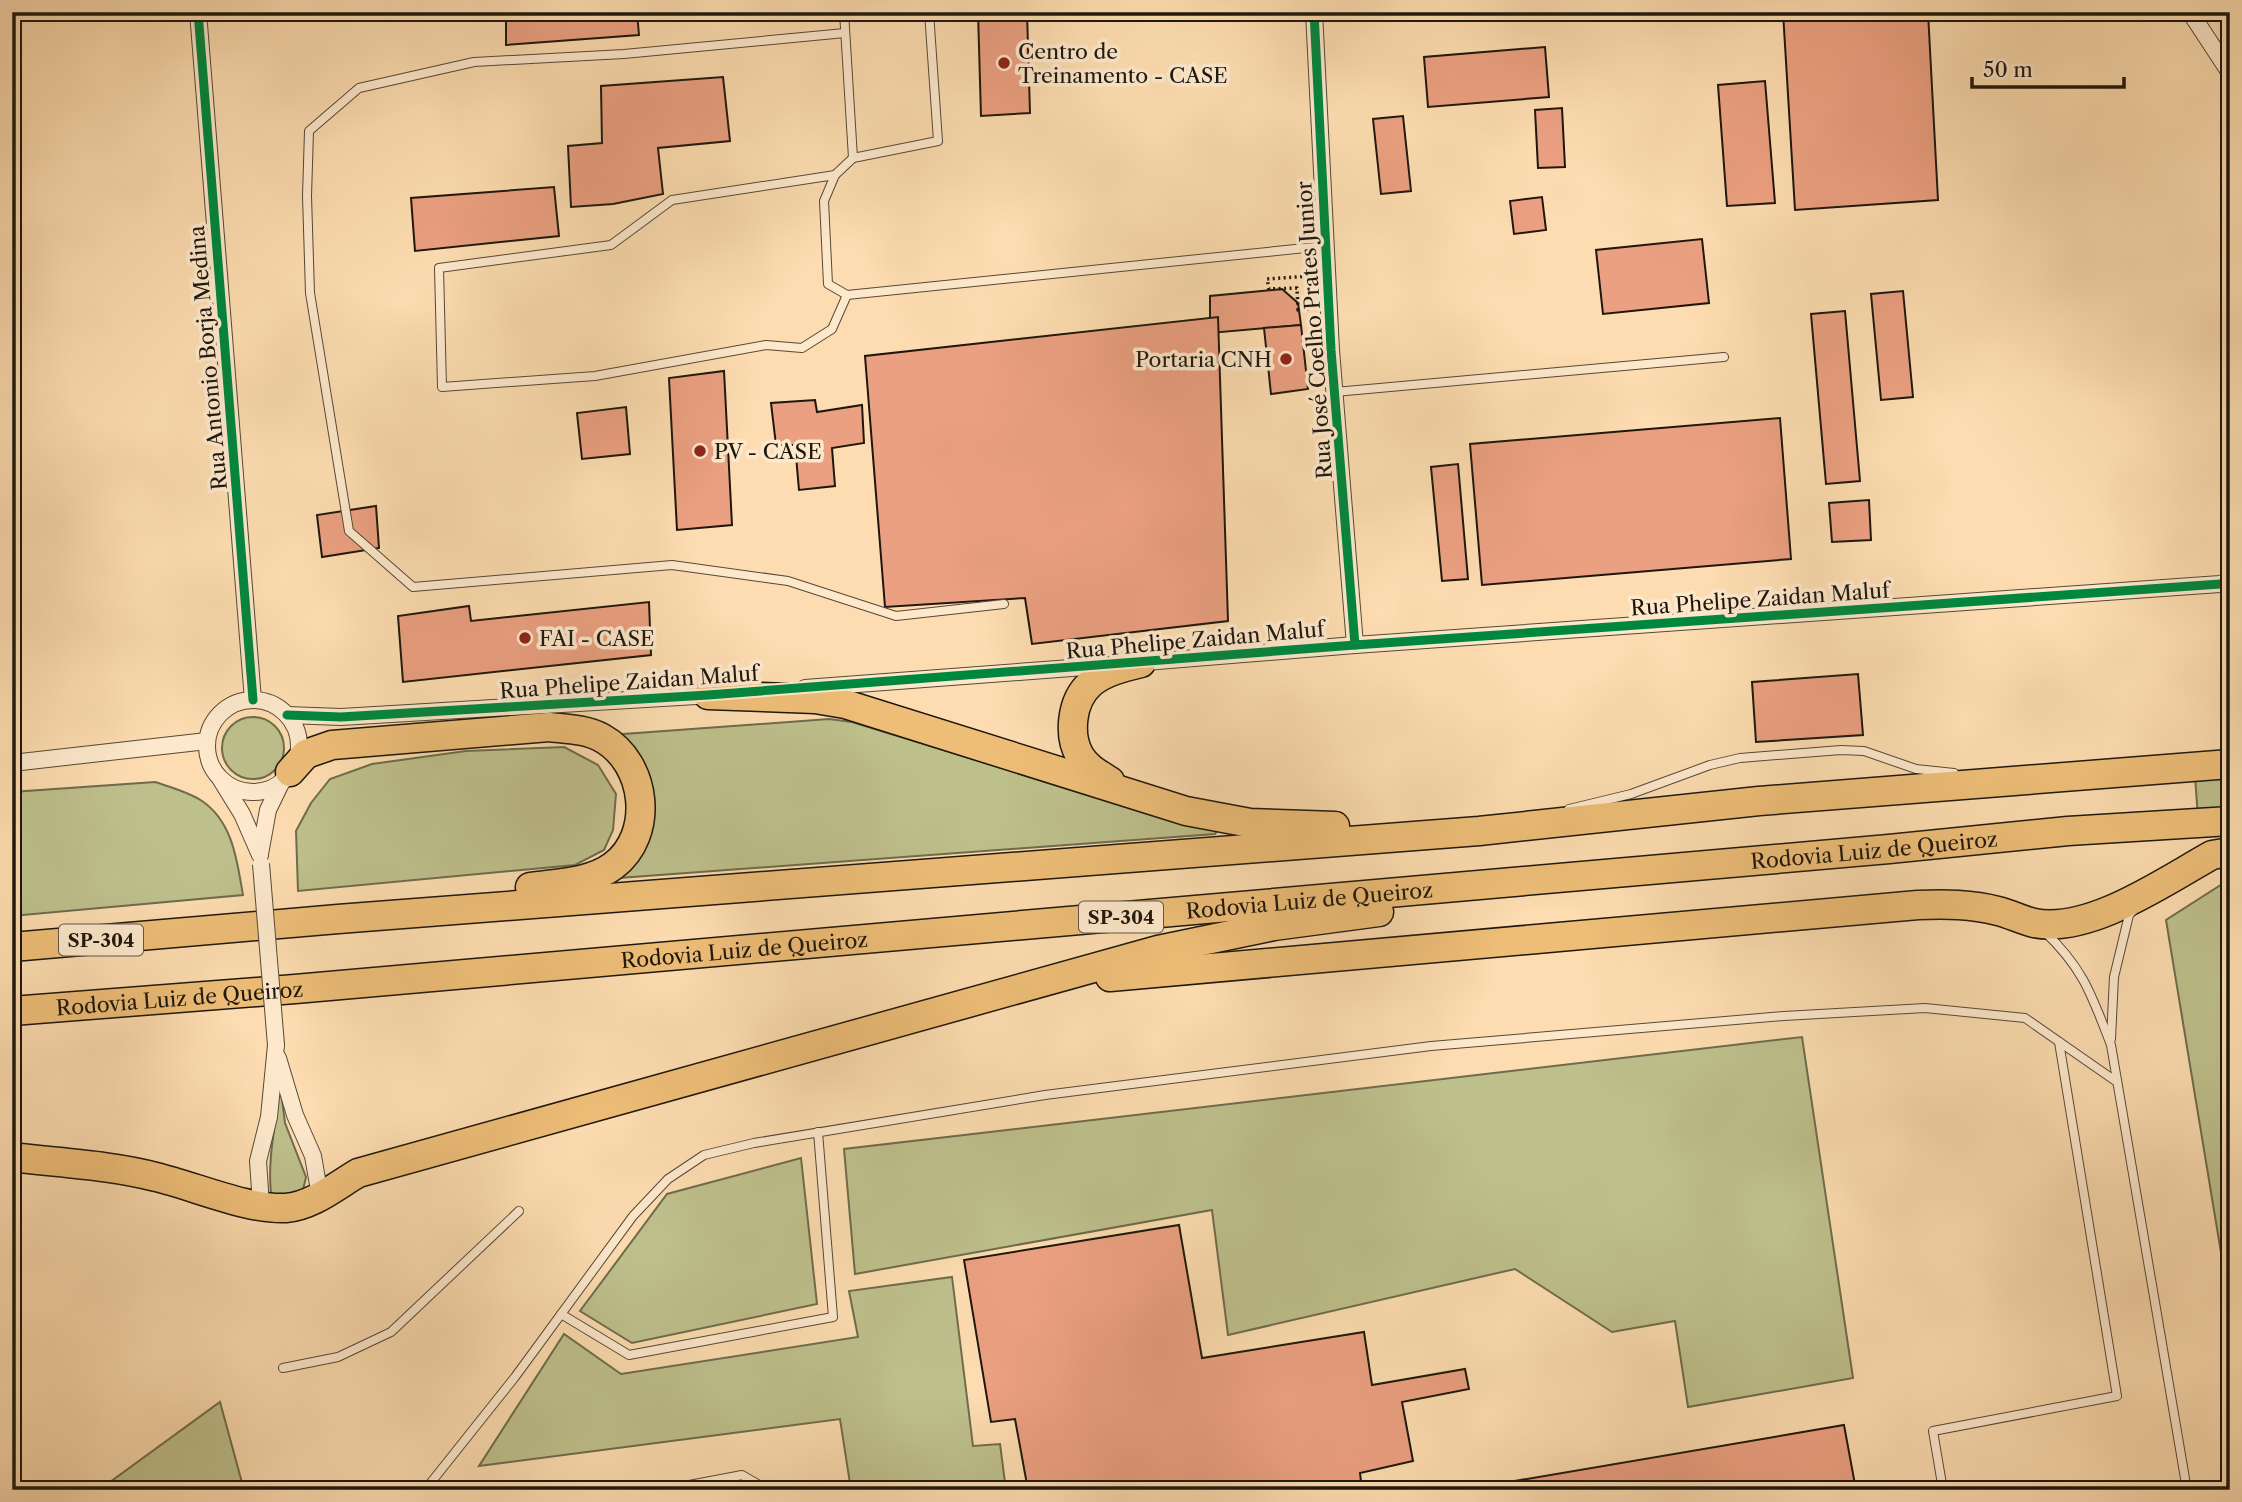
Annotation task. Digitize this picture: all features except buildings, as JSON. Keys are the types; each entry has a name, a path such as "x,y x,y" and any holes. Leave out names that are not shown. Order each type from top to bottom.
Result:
{"highway":[{"path":"1133,795 1092,770 1081,758 1075,745 1073,728 1074,713 1090,684 1122,667 1141,663"},
{"path":"708,695 815,699 845,705 1186,811 1250,824 1479,831"},
{"path":"286,777 306,754 332,745 549,727 576,729 601,738 617,750 638,786 641,805 638,832 627,852 612,867 591,878 338,919"},
{"name":"SP-304","path":"12,947 338,919 1479,831 1759,801 2230,764"},
{"name":"Rodovia Luiz de Queiroz","path":"12,1010 295,989 2068,831 2230,821"},
{"path":"1041,983 1918,905 1964,903 2001,911 2035,923 2071,922 2104,914 2213,855 2230,852"},
{"path":"12,1157 153,1176 261,1205 288,1208 320,1196 358,1173 1158,950 1274,926 1732,863"},
{"path":"12,933 189,932"}],"street":[{"name":"Rua Antonio Borja Medina","path":"198,12 253,700"},
{"name":"Rua José Coelho Prates Junior","path":"1314,12 1326,275 1355,645"},
{"path":"2190,12 2230,73"},
{"name":"Rua Phelipe Zaidan Maluf","path":"287,715 341,717 708,695 1355,645 2220,584 2230,580"},
{"path":"261,860 242,814 208,757 207,741 211,726 218,715 228,707 253,700 277,707 287,715 298,737 299,749 268,810 261,860 276,1048 269,1117 258,1161 261,1205"},
{"path":"12,763 207,741"},
{"path":"218,777 242,790 256,791 270,788 286,777"},
{"path":"276,1048 295,1115 313,1156 320,1196"}],"lane":[{"path":"844,12 853,158"},
{"path":"929,12 938,141 853,158 835,175 824,201 828,284 846,295 1325,246"},
{"path":"845,33 624,54 474,62 359,88 309,131 307,196 310,293 349,530 413,587 672,565 788,581 897,616 1004,604"},
{"path":"835,175 672,200 611,245 439,268 442,387 595,376 766,345 802,348 832,329 846,295"},
{"path":"1335,392 1724,357"},
{"path":"1479,831 1631,794 1710,765 1740,758 1841,750 1864,751 1916,769 1964,772"},
{"path":"2020,771 2188,766"},
{"path":"2110,1045 2114,977 2129,915 2160,884"},
{"path":"2035,923 2066,952 2089,987 2110,1045 2187,1490"},
{"path":"425,1490 633,1216 668,1179 704,1155 754,1143 1045,1095 1430,1046 1784,1016 1925,1008 2025,1018 2117,1083"},
{"path":"1942,1490 1933,1431 2117,1396 2059,1042"},
{"path":"561,1314 629,1355 833,1317 818,1132"},
{"path":"283,1368 338,1357 391,1332 519,1211"},
{"path":"663,1490 743,1475 768,1490"}],"path":[{"path":"1309,309 1298,310 1297,288 1269,289 1268,279 1326,275"}],"green space":[{"path":"247,717 259,717 275,726 282,736 282,760 275,770 259,779 247,779 236,774 227,765 222,754 222,742 227,731 236,722"},
{"path":"829,719 852,722 1217,831 1215,834 605,879 644,832 610,735"},
{"path":"564,747 598,765 616,794 613,830 604,850 575,865 298,891 296,831 311,803 330,779 372,764 466,751"},
{"path":"2230,775 2230,814 2198,817 2195,777"},
{"path":"155,782 197,798 221,820 232,843 243,895 12,916 12,792"},
{"path":"2230,879 2230,1307 2166,920"},
{"path":"1802,1037 1853,1378 1688,1407 1675,1321 1612,1332 1515,1269 1228,1335 1212,1210 855,1274 844,1149"},
{"path":"280,1083 285,1123 306,1177 303,1190 282,1200 271,1193 270,1179"},
{"path":"801,1158 817,1304 632,1343 580,1311 667,1194"},
{"path":"952,1277 973,1446 1000,1444 1006,1490 851,1490 840,1419 479,1466 564,1334 621,1374 858,1337 849,1291"},
{"path":"220,1402 244,1490 99,1490"}],"cycle path":[{"path":"198,12 253,700"},
{"path":"1314,12 1331,350 1355,645"},
{"path":"287,715 341,717 708,695 1355,645 2220,584 2230,580"}],"place":[{"name":"Centro de Treinamento - CASE","path":"1004,63"},
{"name":"Portaria CNH","path":"1286,359"},
{"name":"PV - CASE","path":"700,451"},
{"name":"FAI - CASE","path":"525,638"}]}
